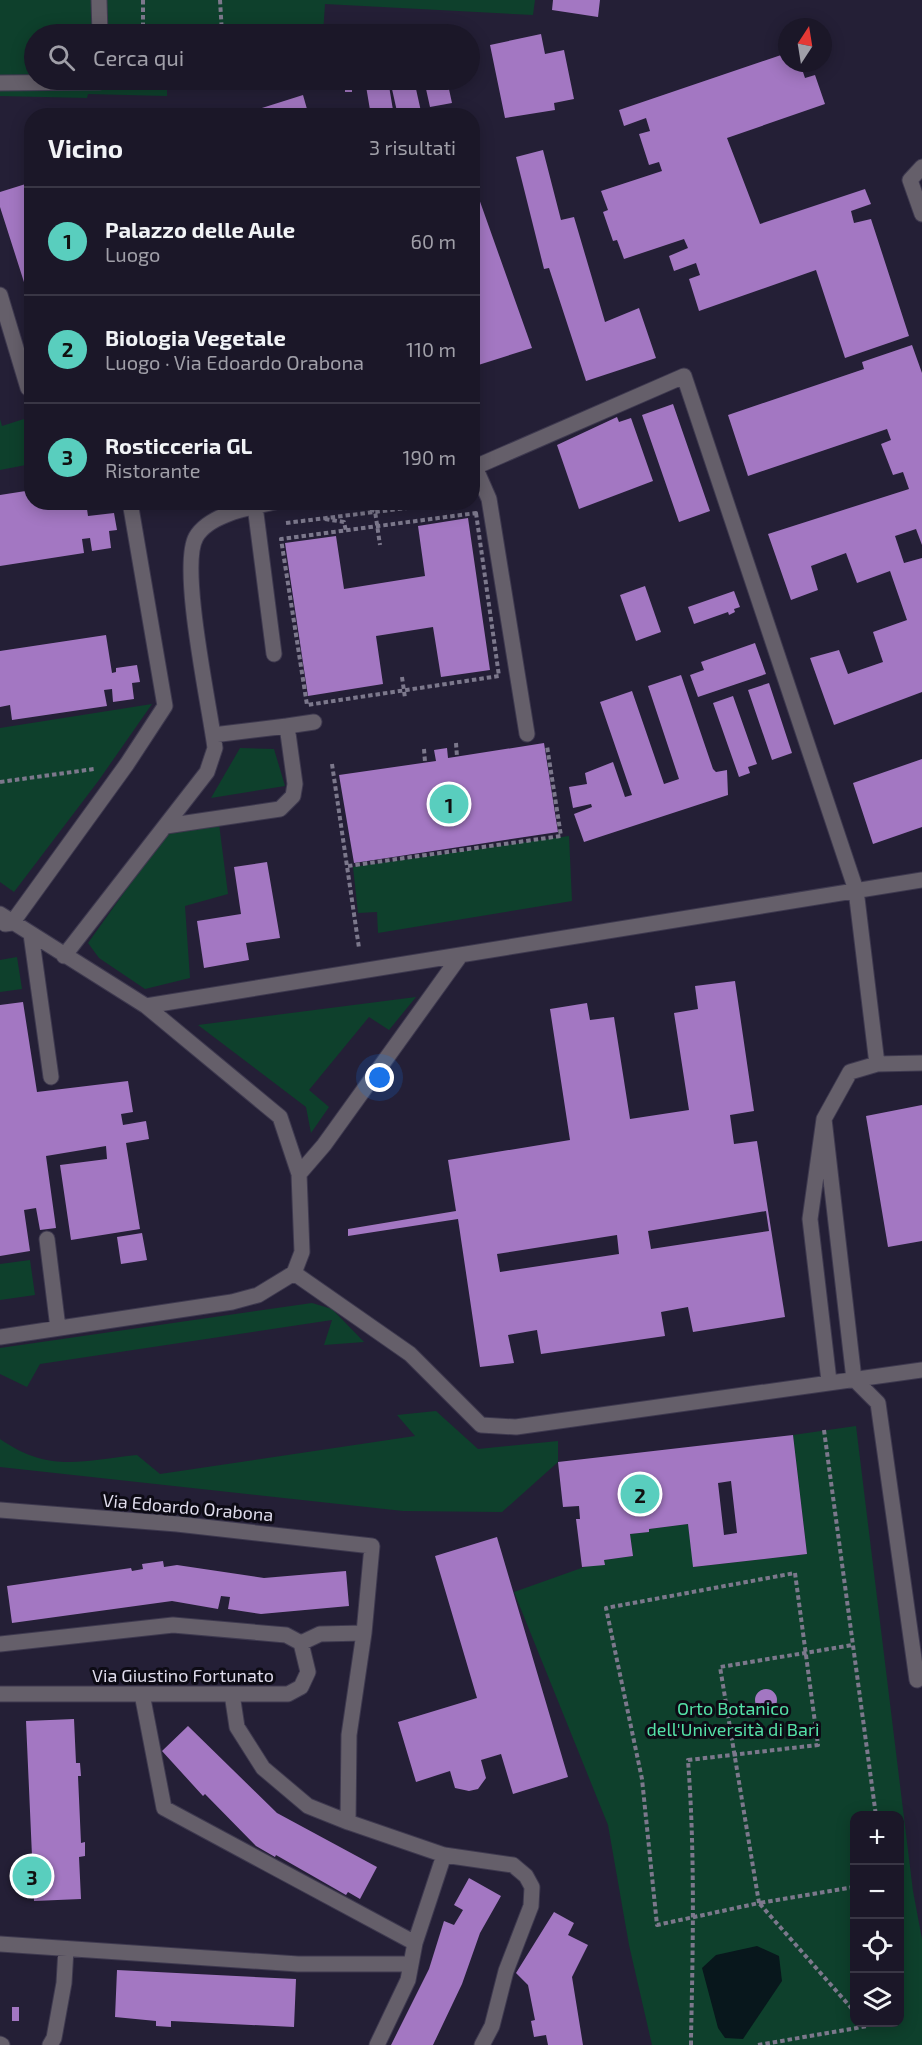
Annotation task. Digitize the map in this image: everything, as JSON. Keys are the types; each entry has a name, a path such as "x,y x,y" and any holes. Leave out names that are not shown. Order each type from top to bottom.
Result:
{"street":[{"path":"99,0 100,24"},
{"path":"0,82 24,82"},
{"path":"922,167 910,180 922,214"},
{"path":"0,295 24,374"},
{"path":"480,464 684,376 856,890 877,1064"},
{"path":"480,480 489,499 527,734"},
{"path":"0,1337 232,1302 258,1295 294,1273 302,1252 299,1174 280,1117 146,1006 31,934 4,921 127,764 165,706 131,510"},
{"path":"64,956 207,772 215,748 190,573 196,537 218,518 243,510"},
{"path":"255,510 274,654"},
{"path":"213,735 315,722"},
{"path":"166,826 280,810 293,796 295,784 287,726"},
{"path":"146,1006 362,973 922,880"},
{"path":"31,934 51,1077"},
{"path":"299,1174 324,1145 460,956"},
{"path":"829,1381 810,1219 824,1119 850,1072 877,1064 922,1063"},
{"path":"824,1119 854,1379 878,1403 917,1680"},
{"path":"47,1239 58,1328"},
{"path":"294,1273 410,1354 482,1425 516,1426 829,1381 922,1370"},
{"name":"Via Edoardo Orabona","path":"0,1510 177,1524 372,1546 364,1633"},
{"path":"0,1644 173,1625 286,1635 301,1643 320,1634 364,1633 349,1735 348,1822"},
{"name":"Via Giustino Fortunato","path":"0,1694 288,1694 301,1687 308,1672 307,1659 301,1643"},
{"path":"142,1694 164,1808 415,1943"},
{"path":"232,1694 237,1727 263,1768 308,1806 444,1855 513,1865 526,1876 532,1887 531,1906 506,1971 492,2026 482,2045"},
{"path":"377,2045 408,1980 415,1943 444,1855"},
{"path":"0,1944 298,1964 411,1964"},
{"path":"50,2045 54,2038 64,1983 66,1949"}],"path":[{"path":"143,0 143,24"},
{"path":"220,0 221,24"},
{"path":"257,527 384,510"},
{"path":"375,511 380,545"},
{"path":"476,513 500,676 307,705 281,540 377,526 476,513"},
{"path":"319,518 344,522 346,531"},
{"path":"402,677 405,698"},
{"path":"348,866 441,851 561,836 545,737"},
{"path":"456,743 457,757"},
{"path":"424,749 425,762"},
{"path":"0,782 127,764"},
{"path":"332,764 362,973"},
{"path":"824,1430 875,1811"},
{"path":"692,2045 693,1917 694,1840 688,1760 818,1745 795,1573 606,1608 642,1779 657,1925 693,1917 759,1903 850,1888"},
{"path":"850,2005 759,1903 720,1667 853,1645"},
{"path":"758,2045 862,2027"}],"green space":[{"path":"0,0 535,0 533,15 325,4 324,24 24,24 24,90 167,90 167,96 88,94 87,98 0,96"},
{"path":"0,419 2,426 24,419 24,465 0,470"},
{"path":"152,704 99,780 14,892 0,882 0,728"},
{"path":"240,748 274,749 285,786 211,798"},
{"path":"219,824 228,894 185,906 190,978 145,989 99,958 88,943 168,831"},
{"path":"569,836 572,901 378,933 377,912 358,913 353,867"},
{"path":"17,957 22,989 0,992 0,960"},
{"path":"416,997 389,1030 369,1017 309,1090 329,1107 311,1133 306,1107 198,1025"},
{"path":"30,1260 35,1295 0,1300 0,1264"},
{"path":"312,1303 332,1309 364,1342 324,1345 332,1320 40,1364 27,1387 0,1374 0,1348"},
{"path":"436,1411 478,1449 558,1441 558,1462 502,1512 403,1511 0,1467 0,1439 18,1450 50,1461 82,1462 137,1455 160,1474 415,1436 397,1415"},
{"name":"Orto Botanico dell'Università di Bari","path":"856,1426 903,1811 850,1811 850,2027 904,2027 904,1818 913,1891 922,1939 922,2045 652,2045 629,1945 608,1825 514,1592 604,1560 633,1556 630,1534 649,1532 649,1529 688,1524 694,1567 807,1554 793,1435"}],"shaded area":[{"path":"757,1946 779,1956 782,1981 743,2039 725,2038 718,2028 702,1968 716,1955"}],"building":[{"path":"553,0 600,0 598,17 552,10"},
{"path":"541,34 545,54 564,50 574,99 554,103 555,110 505,118 490,45"},
{"path":"778,56 778,72 803,72 805,78 815,75 825,104 727,138 760,224 865,189 871,204 851,211 854,223 871,219 909,336 845,358 816,270 699,311 689,279 700,275 696,263 674,271 669,256 688,248 684,239 624,259 617,240 613,241 603,212 608,210 601,191 662,171 659,162 649,165 639,134 650,131 646,118 624,126 619,110"},
{"path":"367,90 390,90 393,108 370,108"},
{"path":"392,90 416,90 420,108 396,108"},
{"path":"426,90 449,90 452,103 430,107"},
{"path":"303,95 307,108 262,108"},
{"path":"543,150 561,220 574,217 605,322 639,308 656,358 586,381 549,268 544,269 516,157"},
{"path":"24,184 24,282 0,207 0,192"},
{"path":"480,202 532,348 480,364"},
{"path":"912,345 922,373 922,545 916,529 895,536 904,563 922,558 922,692 834,725 810,658 839,650 848,674 883,662 873,632 907,620 890,571 857,583 846,553 811,566 818,590 791,600 768,534 909,489 903,472 893,475 881,444 891,440 887,429 748,476 728,415 864,369 862,362"},
{"path":"673,404 710,511 679,522 642,415"},
{"path":"617,417 619,422 631,418 653,481 579,509 557,445"},
{"path":"24,491 24,510 87,510 88,516 114,513 117,530 109,531 111,548 92,551 90,538 82,539 84,553 0,566 0,495"},
{"path":"468,518 490,670 441,677 433,627 376,636 383,684 308,696 285,543 336,536 344,589 425,576 418,526"},
{"path":"645,586 661,632 636,641 620,595"},
{"path":"734,591 740,607 734,609 735,612 729,615 728,612 694,624 688,607"},
{"path":"106,635 112,673 116,672 116,668 137,665 140,682 132,683 134,699 113,702 112,689 104,690 107,706 12,720 10,705 0,707 0,651"},
{"path":"755,643 766,674 698,697 690,675 704,670 701,662"},
{"path":"681,675 713,769 716,772 727,770 728,795 584,842 574,814 592,807 591,804 573,808 569,787 587,784 585,773 613,762 625,797 632,795 600,702 632,691 664,784 679,779 648,686"},
{"path":"769,683 792,753 772,760 748,690"},
{"path":"733,696 757,764 748,767 750,773 739,777 713,703"},
{"path":"544,743 558,832 354,863 339,775 436,761 434,750 447,748 448,758"},
{"path":"922,759 922,827 873,844 853,783"},
{"path":"267,862 280,938 246,943 249,960 204,968 197,921 241,914 234,867"},
{"path":"735,981 754,1111 730,1115 734,1144 757,1141 785,1317 693,1332 688,1307 661,1312 665,1336 541,1354 537,1330 508,1335 514,1363 480,1367 458,1219 348,1236 348,1229 456,1211 448,1160 570,1140 550,1009 587,1003 590,1020 614,1017 630,1119 689,1110 674,1013 698,1009 695,986","holes":["766,1211 769,1231 651,1249 648,1231","617,1235 619,1254 500,1272 497,1254"]},
{"path":"23,1002 37,1092 128,1081 133,1112 121,1114 123,1125 146,1121 149,1139 126,1143 140,1229 71,1240 60,1165 107,1159 106,1146 46,1156 56,1228 40,1230 36,1208 24,1210 30,1251 0,1256 0,1005"},
{"path":"922,1105 922,1241 888,1247 866,1116"},
{"path":"142,1233 147,1260 121,1264 117,1237"},
{"path":"793,1435 807,1554 693,1567 688,1524 630,1534 633,1556 604,1560 605,1565 582,1567 576,1519 580,1519 579,1506 563,1507 558,1462","holes":["731,1481 737,1533 724,1535 718,1483"]},
{"path":"497,1537 568,1777 513,1794 501,1754 481,1760 486,1778 478,1789 469,1791 455,1788 450,1771 416,1782 398,1722 477,1698 435,1556"},
{"path":"163,1561 164,1567 177,1565 264,1578 346,1571 349,1606 261,1614 228,1609 230,1597 221,1596 218,1609 172,1601 12,1623 7,1586 131,1568 132,1571 143,1569 142,1564"},
{"path":"766,1689 774,1692 777,1700 774,1708 766,1711 758,1708 755,1700 758,1692"},
{"path":"74,1719 76,1763 80,1763 81,1776 78,1776 81,1843 85,1842 85,1856 79,1857 81,1899 34,1901 26,1721"},
{"path":"188,1726 277,1813 377,1867 360,1899 348,1892 346,1895 256,1846 205,1794 203,1796 162,1751"},
{"path":"469,1878 501,1896 480,1933 462,1984 433,2045 391,2045 429,1969 444,1921 454,1925 463,1910 454,1905"},
{"path":"554,1912 574,1923 568,1935 588,1945 572,1977 583,2045 548,2045 546,2035 534,2037 531,2021 535,2020 528,1985 516,1973"},
{"path":"117,1970 296,1979 294,2027 171,2021 171,2027 156,2026 156,2021 115,2017"},
{"path":"12,2007 19,2007 19,2021 12,2021"}],"place":[{"name":"Palazzo delle Aule","path":"449,804"},
{"name":"Biologia Vegetale","path":"640,1494"},
{"name":"Rosticceria GL","path":"32,1876"}]}
